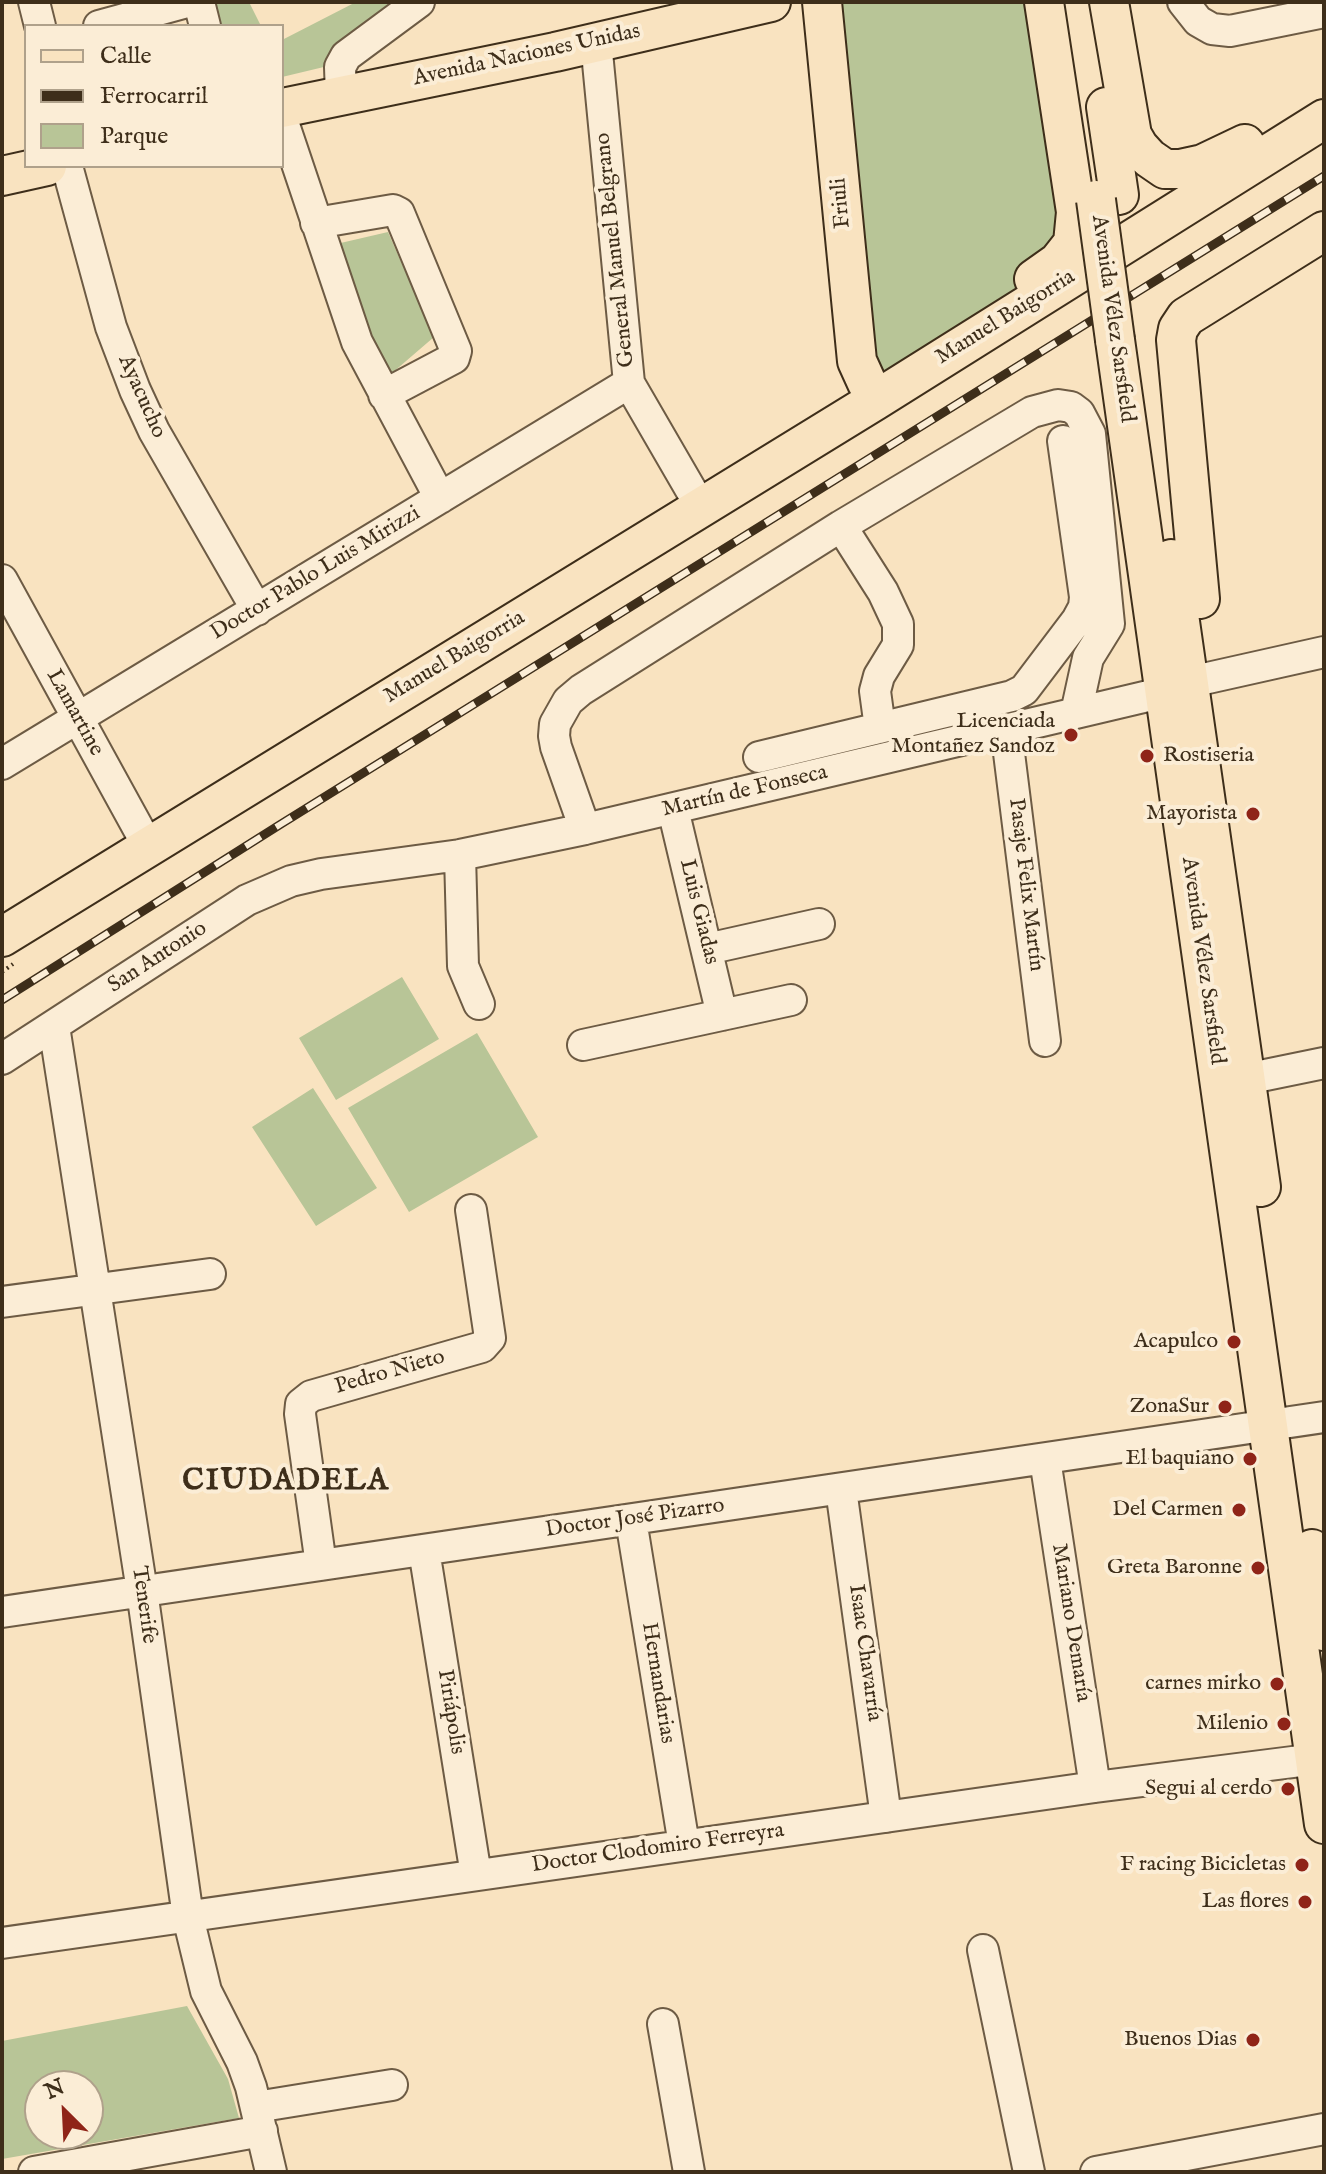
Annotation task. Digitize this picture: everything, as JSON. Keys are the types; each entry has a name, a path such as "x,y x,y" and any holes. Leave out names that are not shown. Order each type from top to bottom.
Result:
{"main road":[{"name":"Avenida Naciones Unidas","path":"284,108 596,42 704,9 771,2"},
{"name":"Friuli","path":"822,2 857,361 872,392"},
{"path":"1005,296 1058,262 1073,243 1076,230 1076,212 1044,2"},
{"name":"Avenida Vélez Sarsfield","path":"1065,2 1108,198"},
{"name":"Avenida Vélez Sarsfield","path":"1091,2 1108,198 1177,687 1295,1422 1324,1824"},
{"path":"1109,2 1132,135 1139,147 1165,169 1180,169 1221,157 1324,99"},
{"path":"1092,263 1324,119"},
{"path":"2,176 38,168"},
{"path":"1177,687 1205,650 1176,340 1178,329 1186,317 1324,231"},
{"name":"Manuel Baigorria","path":"2,912 142,837 872,392 1092,263"},
{"name":"Manuel Baigorria","path":"2,937 142,837 691,490 872,392 1005,296 1049,275 1092,263"},
{"name":"Avenida Vélez Sarsfield","path":"1177,687 1246,1079 1324,1631"}],"street":[{"path":"34,2 40,24"},
{"path":"341,96 340,67 346,56 419,2"},
{"path":"1183,2 1198,21 1212,29 1230,31 1324,12"},
{"path":"109,24 188,8 203,24"},
{"name":"General Manuel Belgrano","path":"596,42 629,383 691,490"},
{"path":"284,125 352,331 440,498"},
{"name":"Ayacucho","path":"68,168 111,327 135,390 154,431 257,610"},
{"path":"316,223 393,210 399,213 456,351 454,358 384,395"},
{"name":"Doctor Pablo Luis Mirizzi","path":"2,764 629,383"},
{"path":"585,829 554,736 555,724 568,701 841,526 1032,412 1058,405 1071,407 1079,413 1087,423 1090,434 1109,624 1088,658 1076,713"},
{"path":"759,757 1012,696 1024,690 1084,607 1063,441"},
{"path":"841,526 883,592 898,624 898,645 879,676 875,691 880,728"},
{"name":"Lamartine","path":"2,580 142,837"},
{"name":"Martín de Fonseca","path":"321,874 460,855 585,829 1324,652"},
{"name":"Pasaje Felix Martín","path":"1006,729 1045,1041"},
{"name":"Luis Giadas","path":"673,809 722,1015"},
{"path":"460,855 463,966 479,1004"},
{"name":"San Antonio","path":"2,1059 247,900 291,881 321,874"},
{"path":"707,949 819,924"},
{"path":"583,1045 791,1000"},
{"name":"Tenerife","path":"54,1026 142,1591 188,1917 206,1991 242,2062 271,2172"},
{"path":"1246,1079 1324,1063"},
{"name":"Pedro Nieto","path":"321,1565 301,1404 311,1396 482,1347 490,1338 471,1210"},
{"path":"2,1302 210,1274"},
{"name":"Doctor José Pizarro","path":"2,1612 1295,1422"},
{"name":"Mariano Demaría","path":"1045,1459 1095,1787"},
{"name":"Isaac Chavarría","path":"841,1489 886,1817"},
{"name":"Hernandarias","path":"631,1520 684,1845"},
{"name":"Piriápolis","path":"424,1550 476,1875"},
{"name":"Doctor Clodomiro Ferreyra","path":"2,1943 1095,1787 1320,1758"},
{"path":"983,1950 1029,2172"},
{"path":"663,2024 689,2172"},
{"path":"34,2172 392,2085"},
{"path":"1096,2172 1324,2129"}],"green space":[{"path":"209,2 249,2 260,24 214,24"},
{"path":"356,2 398,2 328,66 284,77 284,39"},
{"path":"822,2 1044,2 1076,212 1051,268 867,383"},
{"path":"388,232 434,337 384,380 332,245"},
{"path":"402,977 439,1039 336,1100 299,1038"},
{"path":"477,1033 538,1137 409,1212 348,1108"},
{"path":"313,1088 377,1188 316,1226 252,1127"},
{"path":"187,2006 228,2079 239,2118 104,2141 104,2070 24,2070 24,2150 54,2150 2,2159 2,2041"}],"railway":[{"path":"2,1000 1324,176"}],"place":[{"name":"Licenciada Montañez Sandoz","path":"1071,735"},
{"name":"Rostiseria","path":"1147,756"},
{"name":"Mayorista","path":"1253,814"},
{"name":"Acapulco","path":"1234,1342"},
{"name":"ZonaSur","path":"1225,1407"},
{"name":"El baquiano","path":"1250,1459"},
{"name":"Del Carmen","path":"1239,1510"},
{"name":"Greta Baronne","path":"1258,1568"},
{"name":"carnes mirko","path":"1277,1684"},
{"name":"Milenio","path":"1284,1724"},
{"name":"Segui al cerdo","path":"1288,1789"},
{"name":"F racing Bicicletas","path":"1302,1865"},
{"name":"Las flores","path":"1305,1902"},
{"name":"Buenos Dias","path":"1253,2040"}],"district":[{"name":"CIUDADELA","path":"286,1483"}]}
